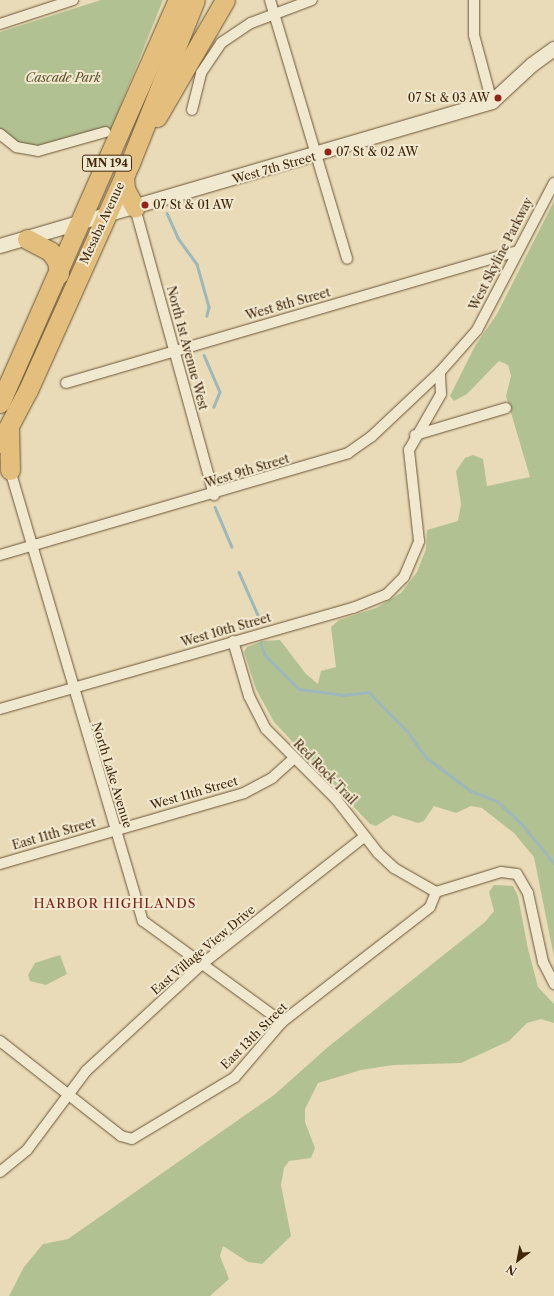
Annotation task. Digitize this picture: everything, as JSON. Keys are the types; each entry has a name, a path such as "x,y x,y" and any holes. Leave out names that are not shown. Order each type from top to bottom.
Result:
{"highway":[{"name":"Mesaba Avenue","path":"0,443 10,426 127,169 178,0"},
{"name":"Mesaba Avenue","path":"0,403 59,274 80,224 162,54 195,0"},
{"path":"135,208 125,189 127,169 225,0"},
{"path":"28,239 50,250 57,261 59,274"},
{"path":"5,465 10,426"}],"street":[{"path":"0,24 73,0"},
{"path":"270,0 347,259"},
{"path":"192,110 201,73 221,43 236,31 274,13 312,0"},
{"path":"474,0 474,35 492,102"},
{"name":"West 7th Street","path":"0,246 105,218 492,102 532,64 554,50"},
{"path":"0,134 16,147 38,151 105,132"},
{"name":"West Skyline Parkway","path":"440,372 487,314 517,251 554,184"},
{"name":"North 1st Avenue West","path":"135,208 214,495"},
{"name":"West 8th Street","path":"66,383 517,251"},
{"path":"415,435 441,394 440,372"},
{"name":"West 9th Street","path":"0,556 214,495 348,453 371,437 440,372"},
{"path":"415,435 506,408"},
{"name":"West 10th Street","path":"0,709 233,642 386,595 404,577 418,542 408,466 415,435"},
{"name":"North Lake Avenue","path":"5,465 35,546 72,688 143,921 156,934 202,964 282,1022"},
{"name":"Red Rock Trail","path":"233,642 257,716 294,758 336,799 365,836 394,868 436,892"},
{"name":"West 11th Street","path":"116,830 244,793 272,778 294,758"},
{"name":"East 11th Street","path":"0,864 116,830"},
{"name":"East Village View Drive","path":"67,1094 86,1071 202,964 365,836"},
{"path":"436,892 501,872 522,878 543,962 554,984"},
{"name":"East 13th Street","path":"67,1094 121,1136 132,1139 235,1077 282,1022 430,907 436,892"},
{"path":"0,1041 67,1094 27,1150 0,1172"}],"green space":[{"name":"Cascade Park","path":"101,0 163,0 110,132 25,149 0,131 0,32"},
{"path":"554,201 554,957 534,857 514,833 482,808 471,806 456,813 434,806 424,821 418,823 393,815 376,826 370,824 274,722 256,689 244,652 247,647 262,641 280,640 306,674 318,684 321,671 336,667 331,627 339,620 376,608 401,593 417,572 426,549 427,530 458,521 461,504 456,471 465,458 473,455 483,459 487,486 530,477 506,396 511,376 508,365 499,361 467,394 454,401 450,396 475,346 497,314"},
{"path":"494,885 513,886 518,896 528,949 538,987 554,1004 554,1023 541,1019 527,1023 509,1041 461,1063 393,1065 361,1070 318,1083 305,1109 305,1122 315,1148 311,1158 289,1161 284,1168 281,1185 291,1236 262,1264 248,1262 223,1246 220,1256 229,1279 210,1296 9,1296 24,1267 43,1244 68,1239 274,1095 328,1047 485,922 494,911 489,892"},
{"path":"60,955 67,974 46,985 30,981 28,975 35,963"}],"waterway":[{"path":"167,213 178,238 197,264 209,307 207,316"},
{"path":"204,355 220,392 214,407"},
{"path":"215,507 232,547"},
{"path":"239,572 258,615"},
{"path":"261,644 265,655 299,689 344,695 369,692 408,732 427,758 471,791 497,801 521,823 554,863"}],"place":[{"name":"07 St & 03 AW","path":"498,98"},
{"name":"07 St & 02 AW","path":"328,152"},
{"name":"07 St & 01 AW","path":"145,205"}],"district":[{"name":"HARBOR HIGHLANDS","path":"115,903"}]}
